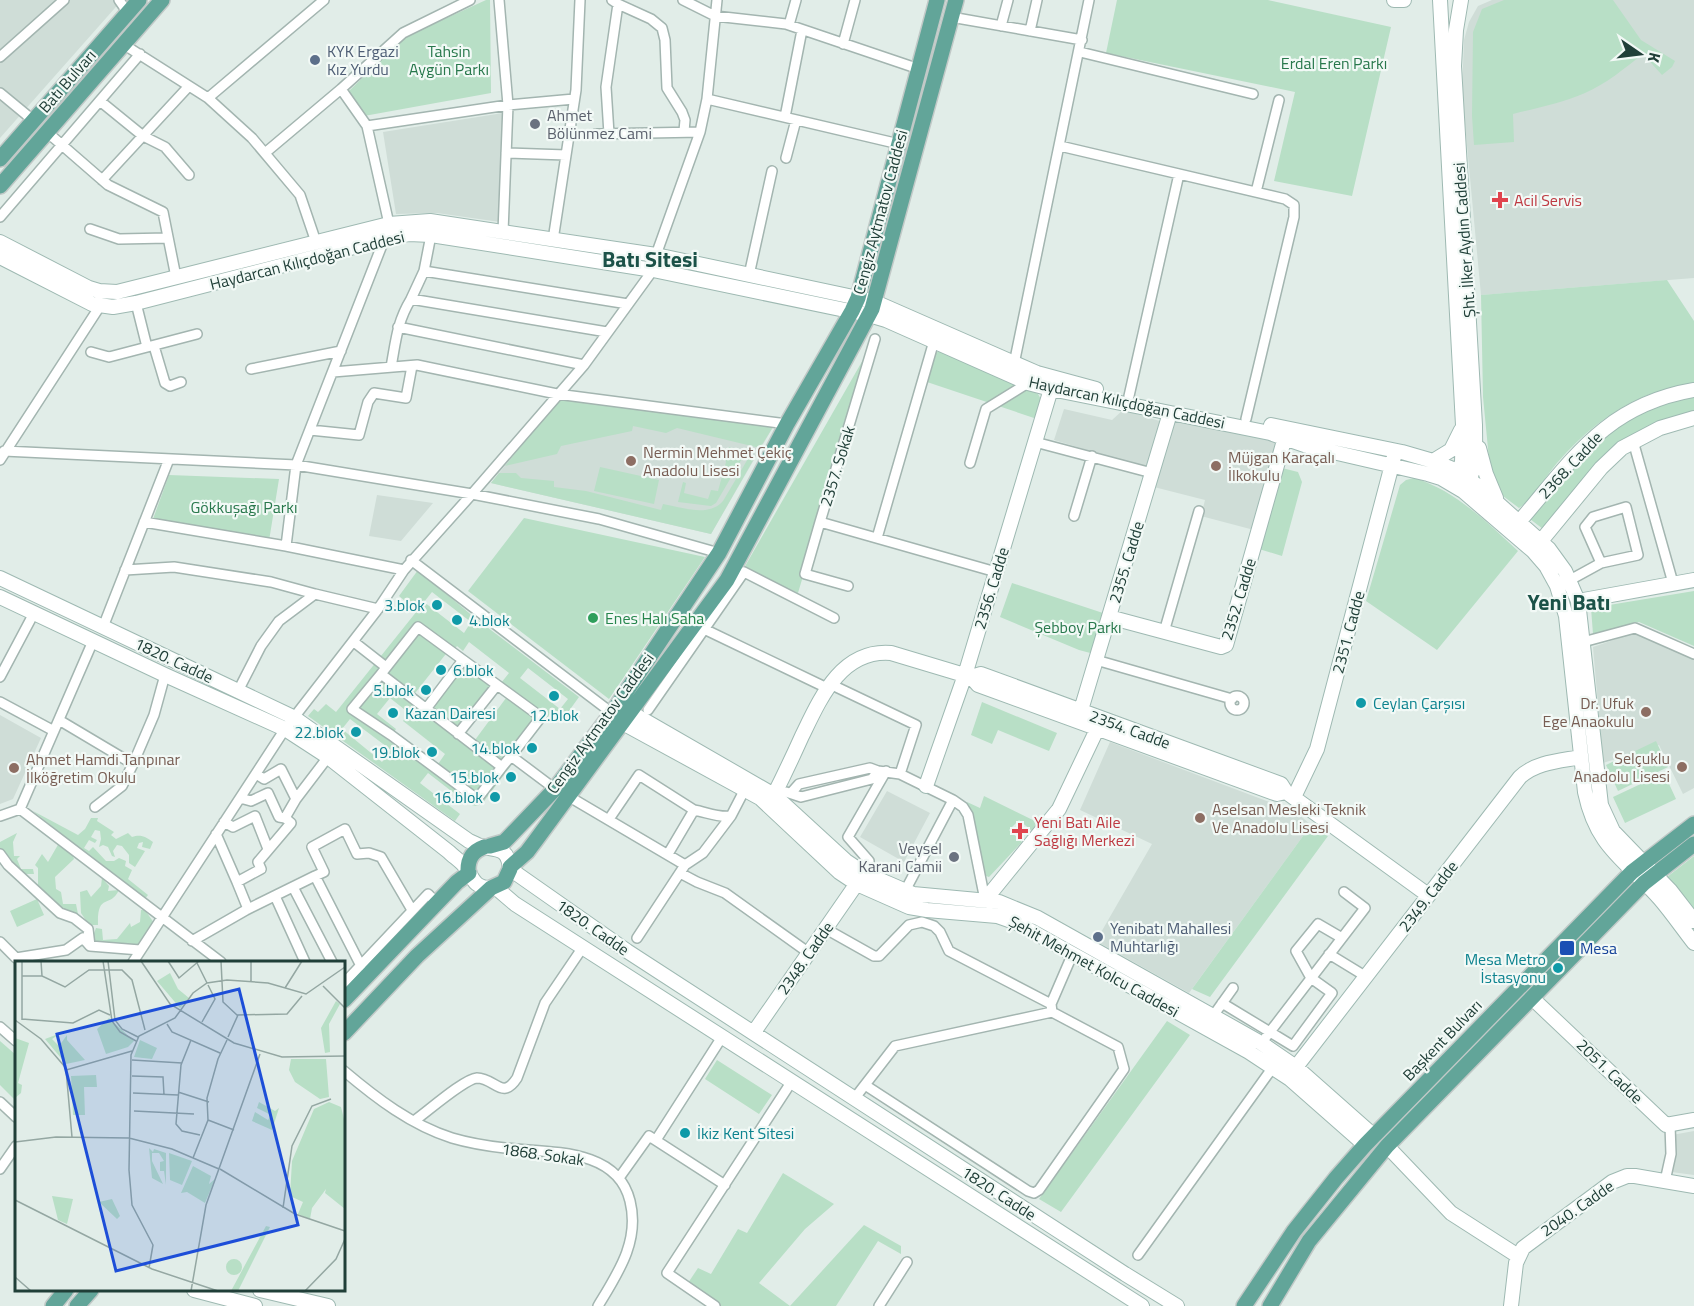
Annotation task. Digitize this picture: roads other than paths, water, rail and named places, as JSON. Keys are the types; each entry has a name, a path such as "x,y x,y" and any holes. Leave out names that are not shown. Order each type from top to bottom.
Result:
{"main road":[{"name":"Batı Bulvarı","path":"0,159 34,121 124,6 139,0"},
{"name":"Batı Bulvarı","path":"0,186 162,0"},
{"name":"Cengiz Aytmatov Caddesi","path":"345,1032 417,956 493,888 504,882 510,868 527,852 562,792 621,716 719,553 787,424 855,305 937,0"},
{"name":"Cengiz Aytmatov Caddesi","path":"621,716 669,668 727,580 872,308 956,0"},
{"path":"1394,0 1404,0"},
{"path":"1442,0 1459,0"},
{"name":"Şht. İlker Aydın Caddesi","path":"1442,0 1469,425 1474,463 1461,482"},
{"name":"Şht. İlker Aydın Caddesi","path":"1455,182 1454,66 1459,0"},
{"name":"Haydarcan Kılıçdoğan Caddesi","path":"0,242 89,288 117,292 389,224 430,221 656,255 749,275 855,305"},
{"name":"Haydarcan Kılıçdoğan Caddesi","path":"0,257 83,300 100,306 120,306 409,234 431,235 872,308 1058,380 1246,419 1394,457 1441,478 1461,482 1533,551 1546,566 1557,586 1566,616 1585,792 1592,820 1605,841 1649,879 1670,890 1694,921"},
{"path":"653,270 656,255"},
{"path":"100,291 100,306"},
{"name":"Haydarcan Kılıçdoğan Caddesi","path":"872,308 886,320 1028,383 1285,437 1307,446 1433,461 1461,482 1500,505 1540,541 1558,561 1570,580 1578,601 1601,805 1613,831 1637,868"},
{"name":"2356. Cadde","path":"926,786 968,676 996,572 1051,389"},
{"name":"2368. Cadde","path":"1520,522 1581,448 1607,426 1652,401 1694,390"},
{"name":"2355. Cadde","path":"1081,710 1170,413"},
{"name":"2368. Cadde","path":"1540,541 1611,457 1633,441 1670,424 1694,418"},
{"path":"1433,461 1451,450 1469,425 1486,474 1500,505"},
{"name":"2352. Cadde","path":"1109,617 1221,647 1226,645 1285,437"},
{"name":"2351. Cadde","path":"1290,794 1317,749 1394,457"},
{"name":"1820. Cadde","path":"0,578 238,691 469,841 503,851 510,868 627,951 1177,1306"},
{"path":"1578,601 1694,580"},
{"name":"1820. Cadde","path":"0,597 165,675 290,723 328,757 449,852 478,886 493,888 514,904 1142,1306"},
{"name":"2354. Cadde","path":"781,792 828,686 838,674 855,661 870,654 883,652 968,676 981,674 1081,710 1100,723"},
{"name":"2354. Cadde","path":"968,676 978,685 1281,784 1290,794 1428,895"},
{"name":"Şehit Mehmet Kolcu Caddesi","path":"621,716 769,805 839,872 927,897 980,907 1007,918 1249,1052 1290,1079 1370,1140"},
{"name":"Şehit Mehmet Kolcu Caddesi","path":"621,716 781,792 861,878 909,907 927,910 1012,906 1038,918 1213,1016 1265,1038 1370,1140"},
{"path":"980,907 1059,809 1100,723"},
{"name":"2349. Cadde","path":"1296,1067 1524,773 1542,764 1581,757"},
{"name":"Cengiz Aytmatov Caddesi","path":"345,999 468,872 468,864 473,853 504,842 562,792"},
{"name":"Başkent Bulvarı","path":"1244,1306 1294,1231 1370,1140 1637,868 1694,824"},
{"path":"1254,1291 1258,1303 1271,1305 1309,1241 1387,1146 1649,879 1694,844"},
{"name":"2348. Cadde","path":"754,1032 861,878"},
{"name":"Haydarcan Kılıçdoğan Caddesi","path":"1649,879 1659,899 1694,943"},
{"name":"2051. Cadde","path":"1532,998 1664,1124 1670,1125"},
{"path":"1670,1125 1694,1120"},
{"path":"1387,1146 1451,1213 1518,1256 1511,1306"},
{"name":"2040. Cadde","path":"1518,1256 1529,1242 1612,1182 1627,1176 1694,1186"},
{"path":"53,1306 65,1291"},
{"path":"77,1306 91,1291"},
{"path":"198,1291 255,1306"},
{"path":"264,1291 328,1306"}],"street":[{"path":"0,57 64,0"},
{"path":"208,98 324,0"},
{"path":"265,153 403,33 470,0"},
{"path":"499,0 508,105 503,232"},
{"path":"553,240 574,99 580,0"},
{"path":"683,0 715,16 789,26 919,69"},
{"path":"656,255 700,132 707,99 717,0"},
{"path":"789,26 796,0"},
{"path":"843,44 855,0"},
{"path":"1001,26 1008,0"},
{"path":"1030,31 1037,0"},
{"path":"1014,364 1089,0"},
{"path":"609,134 606,87 615,2 651,19 662,28 665,40 667,88 682,112 685,120 684,131"},
{"path":"951,17 1082,40"},
{"path":"785,117 802,30"},
{"path":"123,44 208,98 252,138 300,195 316,242"},
{"path":"1080,52 1253,94"},
{"path":"0,217 140,54"},
{"path":"102,180 189,86"},
{"path":"341,89 367,126 389,224"},
{"path":"0,93 34,121"},
{"path":"367,126 508,105 574,99"},
{"path":"707,99 899,144"},
{"path":"1256,192 1279,100"},
{"path":"100,101 142,136 165,147 189,175"},
{"path":"786,158 796,120"},
{"path":"47,132 108,185 163,212 176,277"},
{"path":"596,134 700,132"},
{"path":"1060,146 1285,199 1294,205 1294,217 1246,419"},
{"path":"506,153 566,155"},
{"path":"749,275 772,171"},
{"path":"1129,396 1179,174"},
{"path":"90,229 119,239 168,238"},
{"path":"391,367 398,327 424,272 431,235"},
{"path":"286,546 296,465 384,240"},
{"path":"134,961 290,723 354,642 411,560 472,494 584,365 653,270"},
{"path":"424,272 628,304"},
{"path":"411,298 607,332"},
{"path":"136,303 165,383 170,386 181,382"},
{"path":"2,455 100,306"},
{"path":"398,327 584,365"},
{"path":"91,352 109,357 197,334"},
{"name":"2357. Sokak","path":"875,339 820,522 996,572"},
{"path":"878,538 934,341"},
{"path":"251,369 341,351"},
{"path":"333,372 417,365 557,394 787,424"},
{"path":"310,430 359,435 368,402 375,393 406,398 412,366"},
{"path":"970,462 986,409 1028,383"},
{"path":"1633,441 1673,583"},
{"path":"1035,442 1152,473"},
{"path":"2,455 296,465 472,494 599,519 719,553"},
{"path":"1074,516 1092,456"},
{"path":"103,627 169,459"},
{"path":"1570,580 1601,563 1638,555 1626,507 1593,517 1585,527 1601,563"},
{"path":"1164,632 1199,511"},
{"path":"144,522 286,546 404,570"},
{"path":"820,522 805,574 848,586"},
{"path":"411,560 621,716"},
{"path":"125,570 174,567 271,582 378,609"},
{"path":"648,710 669,668 704,629 744,572 834,618"},
{"path":"238,691 261,646 279,621 315,594"},
{"path":"0,676 34,613"},
{"path":"418,627 463,660 541,717 477,799 352,709 418,627"},
{"path":"1583,642 1635,628 1694,654"},
{"path":"704,629 916,725 900,774"},
{"path":"0,816 20,809 93,641"},
{"path":"354,642 426,709 502,768"},
{"path":"426,709 463,660"},
{"path":"1096,660 1232,699"},
{"path":"95,807 122,786 154,715 165,675"},
{"path":"458,734 497,685"},
{"path":"0,702 54,731"},
{"path":"58,720 133,765"},
{"path":"511,756 562,792 668,854 697,882 725,893 809,953"},
{"path":"285,818 296,799 328,757"},
{"path":"255,774 264,779 281,769 296,799"},
{"path":"861,878 869,861 848,837 882,771"},
{"path":"781,792 801,797 872,779 882,771 900,774 953,800 963,807 968,815 980,907"},
{"path":"609,819 639,775 693,810 709,812 722,817 731,816"},
{"path":"637,938 683,869 702,853 731,816 745,789"},
{"path":"237,882 261,869 258,862 291,824 285,818 279,817 268,793 251,801 240,798"},
{"path":"905,891 953,800"},
{"path":"20,809 218,961"},
{"path":"668,854 693,810"},
{"path":"224,822 233,827 255,816 268,849"},
{"path":"192,940 248,909 324,872 312,847 345,828 357,854 369,853 381,857 412,910"},
{"path":"216,834 248,909"},
{"path":"0,854 8,866 60,913 74,918 88,929 90,946"},
{"path":"315,876 361,966"},
{"path":"293,887 331,961"},
{"path":"1265,1038 1365,908 1344,892"},
{"path":"345,982 428,894 438,904"},
{"path":"275,896 304,961"},
{"path":"826,929 874,956 879,956 909,925 928,923 937,928 949,951 1118,1047 1124,1069 1039,1190 1034,1193 865,1085"},
{"path":"1222,1003 1265,1038 1293,1046 1332,993 1311,978 1296,951 1318,924 1342,938"},
{"path":"0,942 16,958 66,950 83,938 90,946 140,951"},
{"path":"414,1121 468,1080 483,1079 502,1089 509,1088 513,1084 518,1078 545,1003 583,947"},
{"path":"54,952 55,961"},
{"path":"1051,1008 1073,953"},
{"path":"1329,954 1365,976"},
{"path":"1213,1016 1233,988"},
{"path":"855,1099 895,1046 1051,1008"},
{"path":"0,1028 15,1038"},
{"path":"656,1140 722,1037"},
{"path":"1138,1256 1273,1067"},
{"name":"1868. Sokak","path":"345,1072 398,1112 436,1132 470,1142 581,1157 605,1167 619,1178"},
{"path":"716,1306 667,1273 792,1081"},
{"path":"0,1102 15,1116"},
{"path":"1665,1181 1671,1154 1670,1125"},
{"path":"598,1306 622,1266 633,1231 629,1195 619,1178 647,1137 656,1140 724,1185"},
{"path":"0,1169 15,1147"},
{"path":"879,1306 907,1262"}],"place":[{"name":"KYK Ergazi Kız Yurdu","path":"315,60"},
{"name":"Ahmet Bölünmez Cami","path":"535,124"},
{"name":"Acil Servis","path":"1500,200"},
{"name":"Nermin Mehmet Çekiç Anadolu Lisesi","path":"631,461"},
{"name":"Müjgan Karaçalı İlkokulu","path":"1216,466"},
{"name":"3.blok","path":"437,605"},
{"name":"Enes Halı Saha","path":"593,618"},
{"name":"4.blok","path":"457,620"},
{"name":"6.blok","path":"441,670"},
{"name":"5.blok","path":"426,690"},
{"name":"12.blok","path":"554,696"},
{"name":"Ceylan Çarşısı","path":"1361,703"},
{"name":"Dr. Ufuk Ege Anaokulu","path":"1646,712"},
{"name":"Kazan Dairesi","path":"393,713"},
{"name":"22.blok","path":"356,732"},
{"name":"14.blok","path":"532,748"},
{"name":"19.blok","path":"432,752"},
{"name":"Selçuklu Anadolu Lisesi","path":"1682,767"},
{"name":"Ahmet Hamdi Tanpınar İlköğretim Okulu","path":"14,768"},
{"name":"15.blok","path":"511,777"},
{"name":"16.blok","path":"495,797"},
{"name":"Aselsan Mesleki Teknik Ve Anadolu Lisesi","path":"1200,818"},
{"name":"Yeni Batı Aile Sağlığı Merkezi","path":"1020,831"},
{"name":"Veysel Karani Camii","path":"954,857"},
{"name":"Yenibatı Mahallesi Muhtarlığı","path":"1098,937"},
{"name":"Mesa","path":"1567,948"},
{"name":"Mesa Metro İstasyonu","path":"1558,968"},
{"name":"İkiz Kent Sitesi","path":"685,1133"}],"district":[{"name":"Batı Sitesi","path":"650,259"},
{"name":"Yeni Batı","path":"1569,602"}],"park label":[{"name":"Tahsin Aygün Parkı","path":"449,60"},
{"name":"Erdal Eren Parkı","path":"1334,63"},
{"name":"Gökkuşağı Parkı","path":"244,507"},
{"name":"Şebboy Parkı","path":"1078,627"}]}
